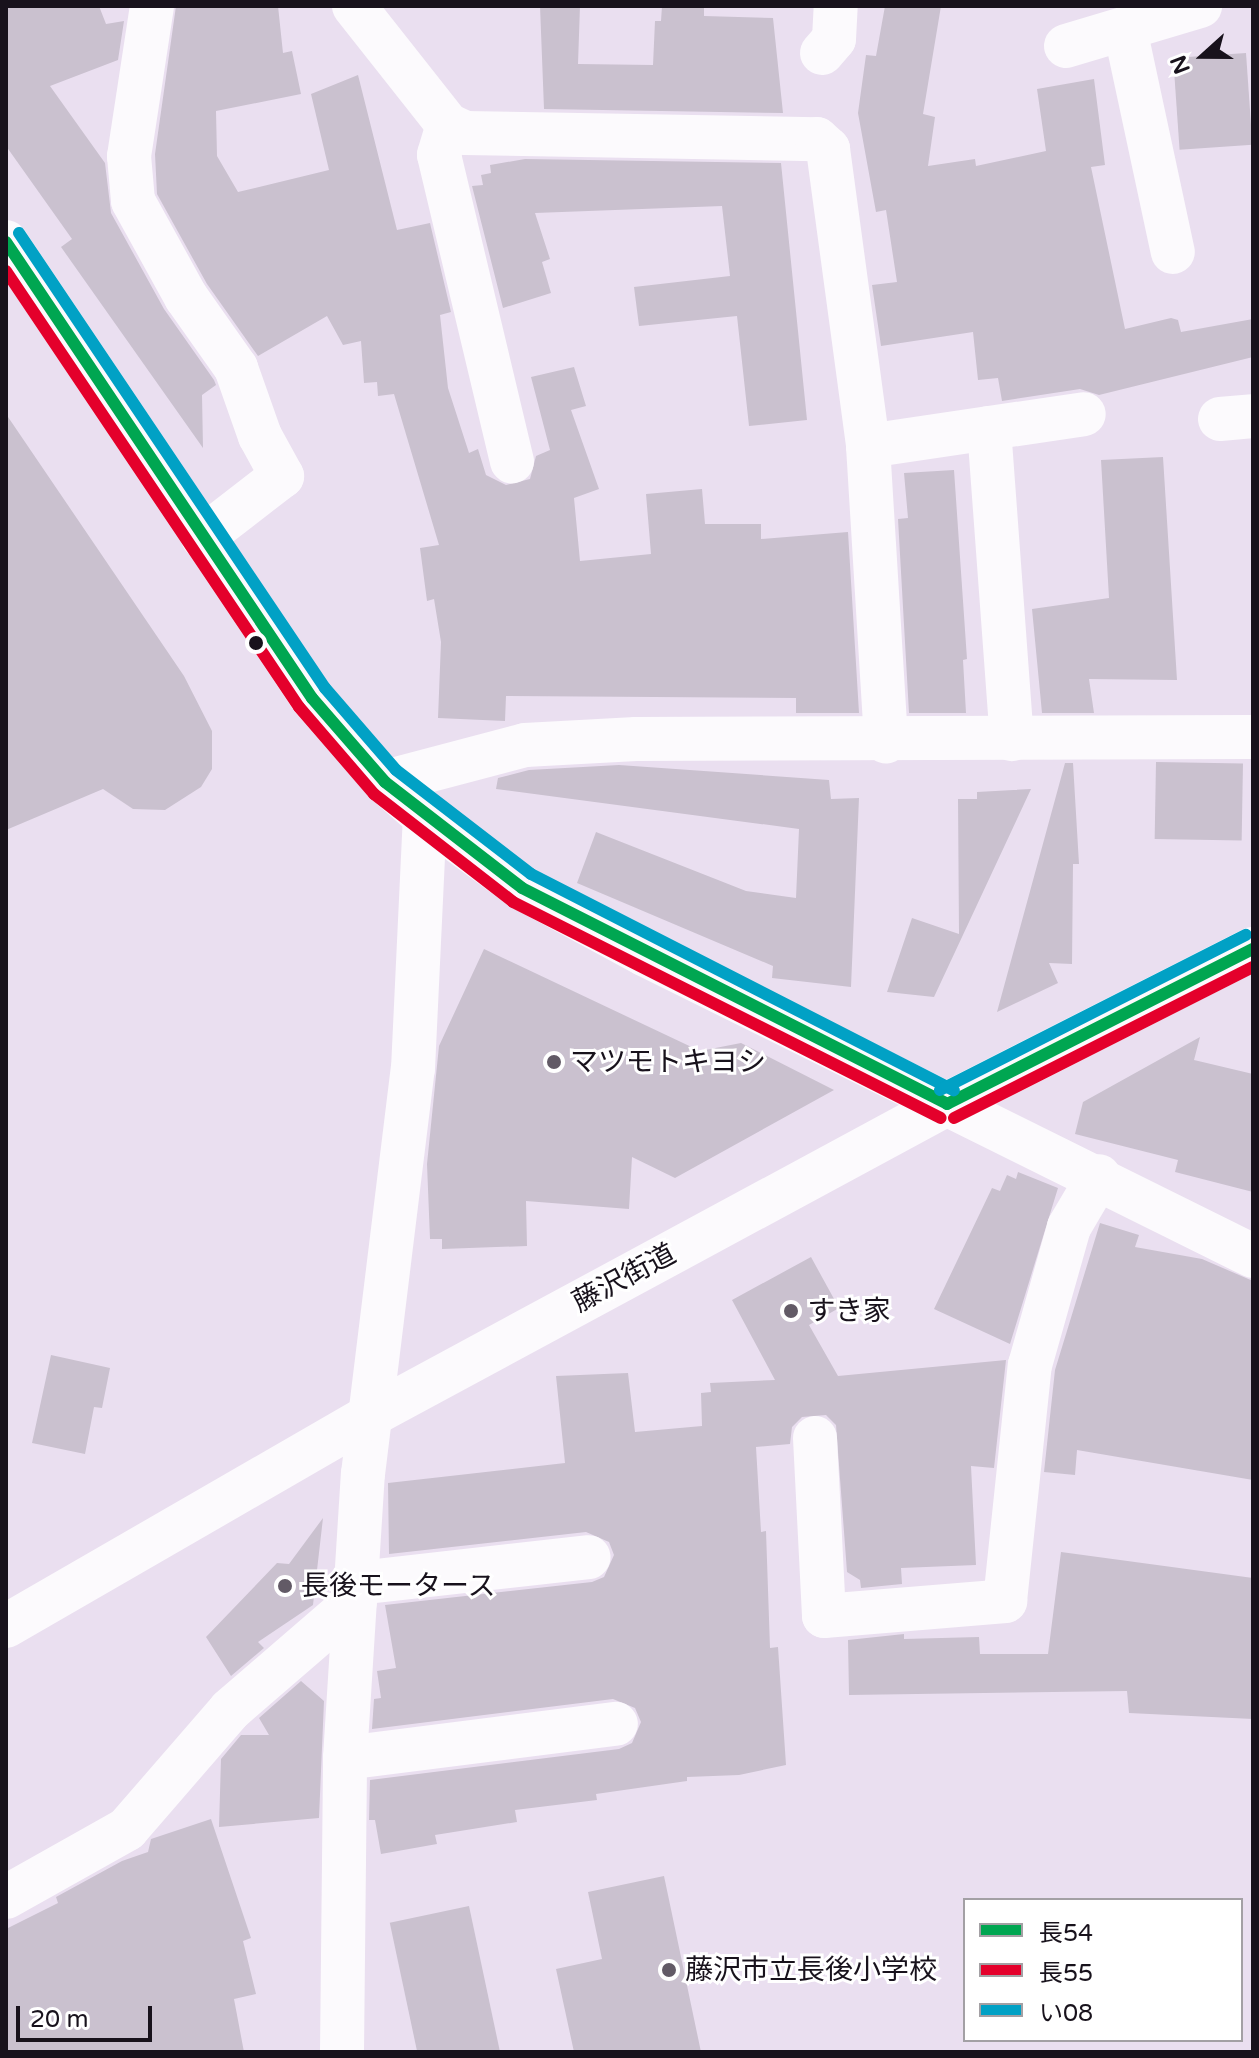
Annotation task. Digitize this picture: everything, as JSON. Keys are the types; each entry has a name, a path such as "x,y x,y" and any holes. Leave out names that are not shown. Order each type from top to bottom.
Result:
{"main road":[{"path":"152,6 129,156 133,201 186,297 236,368 260,436 282,476 203,537"},
{"path":"354,6 448,125 465,133 817,139 828,149 868,446 886,741"},
{"path":"822,53 834,39 836,6"},
{"path":"1066,46 1200,6"},
{"path":"1125,29 1173,252"},
{"path":"448,125 439,155 512,461"},
{"path":"12,262 312,698 385,782 425,817 522,888 1253,1256"},
{"path":"868,446 1084,414"},
{"path":"989,428 1012,739"},
{"path":"385,782 525,745 636,739 886,741 1253,737"},
{"path":"342,2052 345,1758 363,1474 373,1414 413,1069 425,817"},
{"name":"藤沢街道","path":"6,1626 373,1414 947,1104 1253,949"},
{"path":"815,1438 824,1616 1005,1601 1030,1365 1069,1227 1099,1176"},
{"path":"6,1897 127,1829 230,1710 356,1592 589,1557"},
{"path":"345,1758 616,1724"}],"building":[{"path":"6,6 99,6 106,24 124,21 118,60 50,86 105,163 111,213 164,309 214,380 216,385 202,395 203,448 61,247 72,239 6,146"},
{"path":"176,6 278,6 283,53 292,51 301,94 216,111 217,156 238,192 329,170 311,94 358,75 397,230 430,223 451,312 440,315 448,388 469,453 478,449 486,475 506,485 530,479 536,456 550,450 531,377 574,367 586,406 571,410 599,489 574,498 580,561 651,554 646,494 702,489 705,524 761,524 761,539 848,532 859,713 796,713 796,698 506,696 505,721 438,718 441,642 434,599 427,601 420,548 439,545 394,394 378,396 377,382 364,383 361,341 343,345 327,316 258,356 207,284 157,194 155,154"},
{"path":"540,6 580,6 578,64 653,65 655,21 661,21 662,6 704,6 704,16 773,18 783,113 544,109"},
{"path":"885,6 941,6 923,114 935,117 928,166 975,159 976,166 1046,151 1037,89 1094,79 1105,165 1091,167 1125,329 1171,318 1178,320 1181,332 1253,319 1253,357 1099,395 1080,389 1002,401 998,378 978,380 973,332 881,346 872,285 897,282 886,210 876,212 858,113 866,55 876,56"},
{"path":"1246,53 1252,145 1180,150 1173,58"},
{"path":"525,159 781,163 807,420 749,426 737,316 639,326 634,287 730,276 722,206 535,213 550,259 542,262 551,293 503,308 472,186 483,185 481,175 491,173 490,165"},
{"path":"6,414 184,676 212,731 212,769 201,787 165,810 133,809 103,789 6,830"},
{"path":"1163,457 1177,680 1089,679 1094,713 1042,713 1032,609 1109,598 1101,460"},
{"path":"954,470 967,659 963,660 966,713 909,713 898,519 908,518 904,473"},
{"path":"1156,762 1243,764 1242,841 1155,839"},
{"path":"1065,763 1073,763 1079,864 1073,864 1072,964 1049,963 1058,983 997,1012"},
{"path":"619,765 829,780 831,799 859,798 851,987 772,978 773,966 577,883 596,832 746,891 796,898 799,829 496,789 498,778 529,770"},
{"path":"1031,789 934,997 887,992 912,918 959,934 958,799 977,799 977,792"},
{"path":"484,949 700,1051 741,1043 834,1090 675,1178 632,1157 629,1209 526,1201 527,1246 442,1249 442,1239 430,1239 427,1164 439,1046"},
{"path":"1200,1037 1194,1060 1253,1074 1253,1192 1175,1172 1178,1160 1075,1134 1083,1102"},
{"path":"1018,1172 1058,1188 1010,1344 934,1309 992,1188 1000,1191 1007,1175 1016,1179"},
{"path":"1100,1223 1139,1235 1135,1247 1202,1259 1253,1281 1253,1480 1077,1450 1075,1475 1044,1472 1055,1370"},
{"path":"811,1257 839,1308 809,1325 838,1376 1006,1360 994,1468 971,1466 976,1565 901,1568 902,1584 861,1588 860,1580 847,1572 836,1425 826,1415 802,1417 792,1427 790,1444 756,1447 761,1532 766,1531 770,1648 778,1647 786,1765 739,1775 687,1777 687,1781 596,1794 597,1800 515,1810 517,1822 435,1835 437,1844 381,1854 375,1820 369,1820 370,1780 619,1749 632,1743 641,1722 635,1708 613,1699 372,1729 374,1699 381,1698 377,1671 396,1668 385,1605 592,1582 604,1577 614,1555 609,1542 586,1532 389,1554 388,1483 565,1463 556,1376 628,1373 635,1432 702,1426 701,1393 711,1392 710,1383 775,1380 732,1300"},
{"path":"51,1355 110,1368 102,1408 94,1407 85,1454 32,1443"},
{"name":"長後モータース","path":"323,1518 313,1605 258,1642 264,1648 231,1676 206,1637 277,1563 289,1564"},
{"path":"1061,1552 1253,1578 1253,1719 1129,1713 1127,1691 849,1695 848,1640 904,1634 904,1639 979,1637 980,1654 1048,1654"},
{"path":"301,1681 324,1701 319,1818 219,1827 221,1759 241,1735 269,1735 259,1718"},
{"path":"211,1819 251,1938 243,1941 256,1994 234,1999 244,2052 6,2052 6,1929 58,1903 56,1897 122,1861 148,1852 151,1839"},
{"path":"664,1876 701,2052 574,2052 556,1969 602,1959 588,1892"},
{"path":"469,1906 500,2052 417,2052 390,1923"}],"transit line":[{"name":"い08","path":"19,233 325,688 396,770 531,874 954,1090"},
{"name":"長54","path":"6,242 312,698 385,782 522,888 947,1104"},
{"name":"長55","path":"6,271 299,707 374,794 513,902 940,1118"},
{"name":"い08","path":"940,1090 1246,935"},
{"name":"長54","path":"947,1104 1253,949"},
{"name":"長55","path":"954,1118 1253,967"}],"place":[{"name":"マツモトキヨシ","path":"554,1062"},
{"name":"すき家","path":"791,1311"},
{"name":"長後モータース","path":"285,1586"},
{"name":"藤沢市立長後小学校","path":"669,1970"}]}
